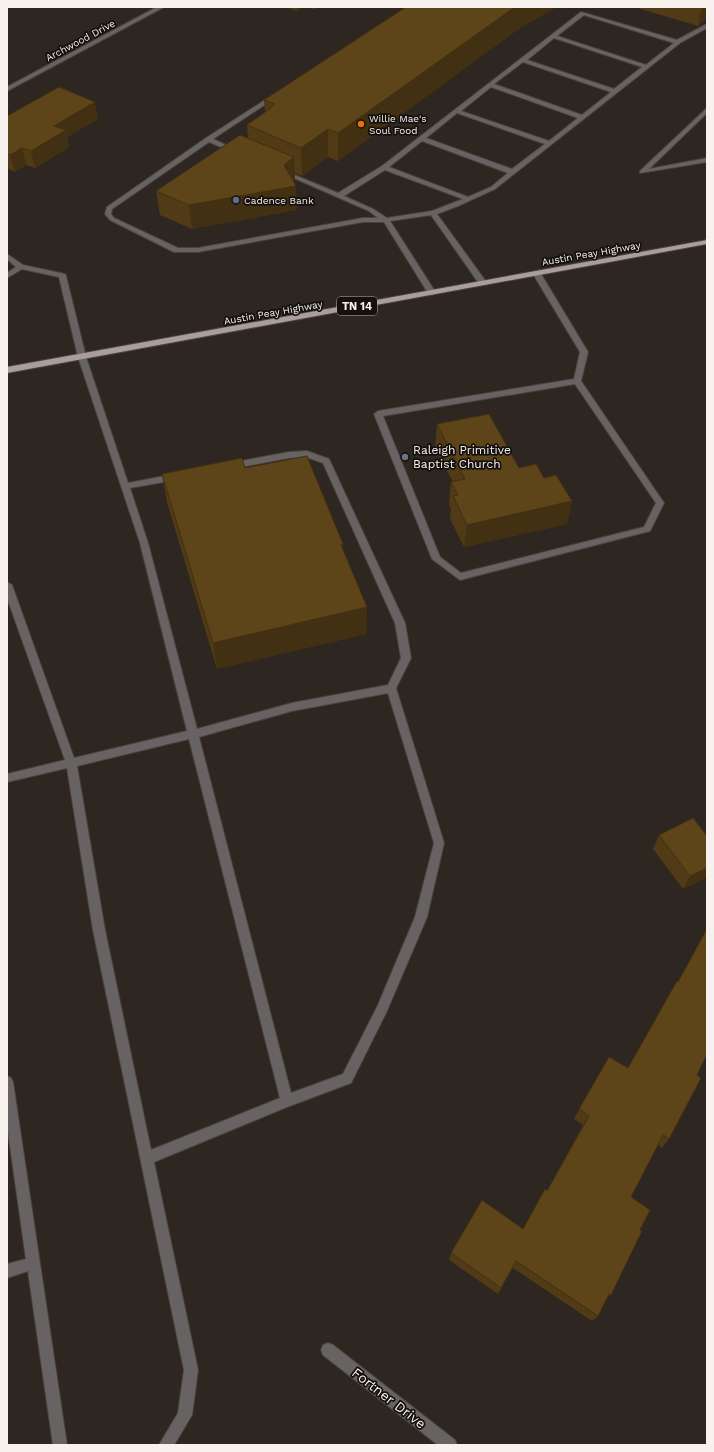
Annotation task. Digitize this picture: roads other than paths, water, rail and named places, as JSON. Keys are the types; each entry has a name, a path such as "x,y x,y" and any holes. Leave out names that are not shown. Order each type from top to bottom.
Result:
{"main road":[{"name":"Austin Peay Highway","path":"7,370 707,242"}],"street":[{"name":"Archwood Drive","path":"7,89 161,7"},
{"path":"339,196 384,167 583,13 678,42"},
{"path":"280,92 208,139 109,208 108,214 112,219 177,250 198,250 363,220 386,220 433,213 493,188 678,42 707,26"},
{"path":"552,36 647,67"},
{"path":"522,60 616,92"},
{"path":"490,84 583,118"},
{"path":"707,110 642,172 707,160"},
{"path":"456,111 550,143"},
{"path":"421,138 514,172"},
{"path":"208,139 242,154"},
{"path":"384,167 468,199"},
{"path":"276,169 371,210 386,220 432,293"},
{"path":"433,213 483,283"},
{"path":"7,256 21,267 62,276 82,357 144,543 287,1101"},
{"path":"7,276 21,267"},
{"path":"537,274 584,352 577,381 660,503 647,529 460,577 436,559 378,414 577,381"},
{"path":"146,1159 287,1101 347,1079 382,1009 421,917 439,843 391,688 406,658 400,623 326,461 307,454 289,455 219,468"},
{"path":"126,486 180,476"},
{"path":"7,585 71,763 99,930 191,1370 185,1415 166,1445"},
{"path":"7,778 193,734 292,707 391,688"},
{"path":"7,1082 60,1445"},
{"path":"7,1271 34,1263"},
{"name":"Fortner Drive","path":"328,1350 450,1445"}],"place":[{"name":"Willie Mae's Soul Food","path":"361,124"},
{"name":"Cadence Bank","path":"236,200"},
{"name":"Raleigh Primitive Baptist Church","path":"405,457"}]}
